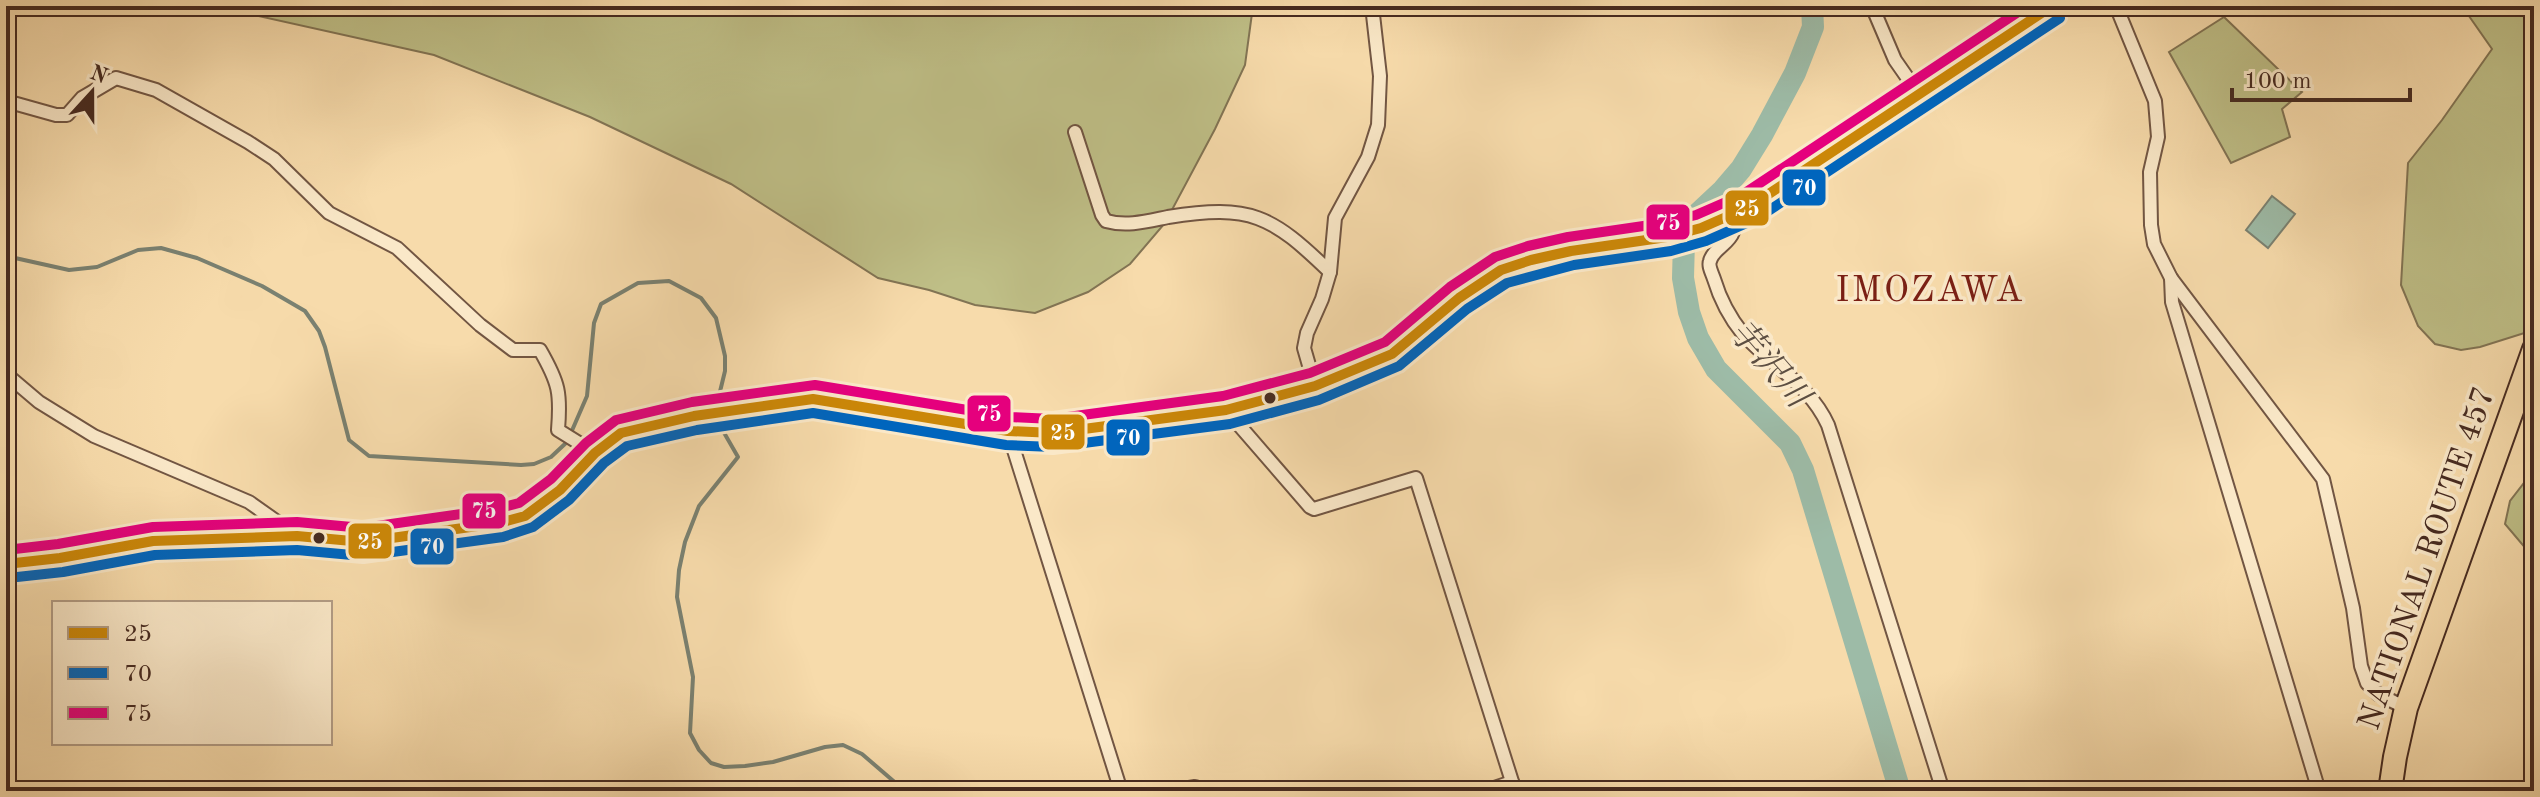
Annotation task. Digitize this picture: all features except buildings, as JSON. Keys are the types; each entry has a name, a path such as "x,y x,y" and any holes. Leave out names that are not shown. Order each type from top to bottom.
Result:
{"highway":[{"name":"NATIONAL ROUTE 457","path":"2390,791 2406,708 2534,349"}],"street":[{"path":"1315,386 1304,348 1311,320 1322,299 1330,272 1335,218 1368,157 1378,125 1380,76 1372,6"},
{"path":"1872,6 1895,60 1918,93"},
{"path":"6,564 60,558 153,541 297,536 363,542 499,523 525,516 560,490 588,448 621,433 707,414 813,399 1008,431 1067,432 1226,410 1315,386 1392,354 1459,298 1501,270 1571,251 1672,236 1727,218 1781,187 2052,6"},
{"path":"2116,6 2155,101 2158,137 2150,172 2154,244 2171,278 2323,479 2367,683 2378,694 2406,708"},
{"path":"6,101 56,115 67,115 82,98 116,78 156,90 219,124 274,159 329,213 397,248 480,325 513,350 540,350 555,376 561,400 558,430 588,448"},
{"path":"1075,132 1106,221 1126,224 1178,216 1247,213 1268,221 1291,236 1330,272"},
{"path":"1727,218 1733,232 1732,238 1711,257 1709,264 1716,287 1734,322 1758,348 1798,382 1817,403 1828,425 1943,791"},
{"path":"2171,278 2172,302 2319,791"},
{"path":"6,374 39,402 94,436 249,502 297,536"},
{"path":"1226,410 1314,509 1416,478 1513,787 1485,791"},
{"path":"1008,431 1121,791"},
{"path":"1171,791 1195,787 1205,791"}],"green space":[{"path":"213,6 1253,6 1245,65 1165,223 1130,264 1088,292 1035,313 975,305 878,278 731,184 590,117 434,55"},
{"path":"2462,6 2534,6 2534,330 2461,350 2435,344 2418,326 2401,285 2408,163 2492,49"},
{"path":"2224,17 2302,92 2282,109 2290,137 2231,163 2169,52"},
{"path":"2534,470 2534,550 2527,550 2505,524 2510,501"}],"shaded area":[{"path":"2272,196 2295,214 2268,248 2246,230"}],"waterway":[{"name":"芋沢川","path":"1812,6 1813,27 1795,73 1762,135 1741,169 1692,219 1684,240 1683,278 1689,312 1698,338 1716,369 1790,443 1803,470 1900,791"},
{"path":"6,256 69,270 97,267 138,250 161,248 197,258 262,286 305,311 319,331 349,440 369,456 521,465 551,457 567,442 587,396 594,323 601,304 638,283 669,281 701,298 716,318 725,356 725,371 716,408"},
{"path":"715,417 738,457 699,506 685,542 679,570 677,597 693,677 690,733 711,763 724,767 773,762 843,745 862,754 905,791"}],"transit line":[{"name":"75","path":"6,550 153,527 297,522 363,528 496,509 519,503 551,479 586,443 616,420 692,402 815,385 1010,417 1053,419 1223,396 1310,373 1385,342 1450,287 1495,257 1568,237 1664,223 1696,215 1742,195 2027,6"},
{"name":"25","path":"6,564 60,558 153,541 297,536 363,542 499,523 525,516 560,490 595,453 621,433 694,416 813,399 1008,431 1054,433 1226,410 1315,386 1392,354 1459,298 1501,270 1571,251 1667,237 1701,228 1749,207 2052,6"},
{"name":"70","path":"8,578 63,572 155,555 297,550 363,556 503,537 533,527 569,500 604,463 627,446 697,430 813,413 1006,445 1053,447 1230,424 1319,400 1399,366 1467,309 1507,283 1574,265 1671,251 1706,241 1756,219 2060,18"}],"district":[{"name":"IMOZAWA","path":"1930,292"}]}
